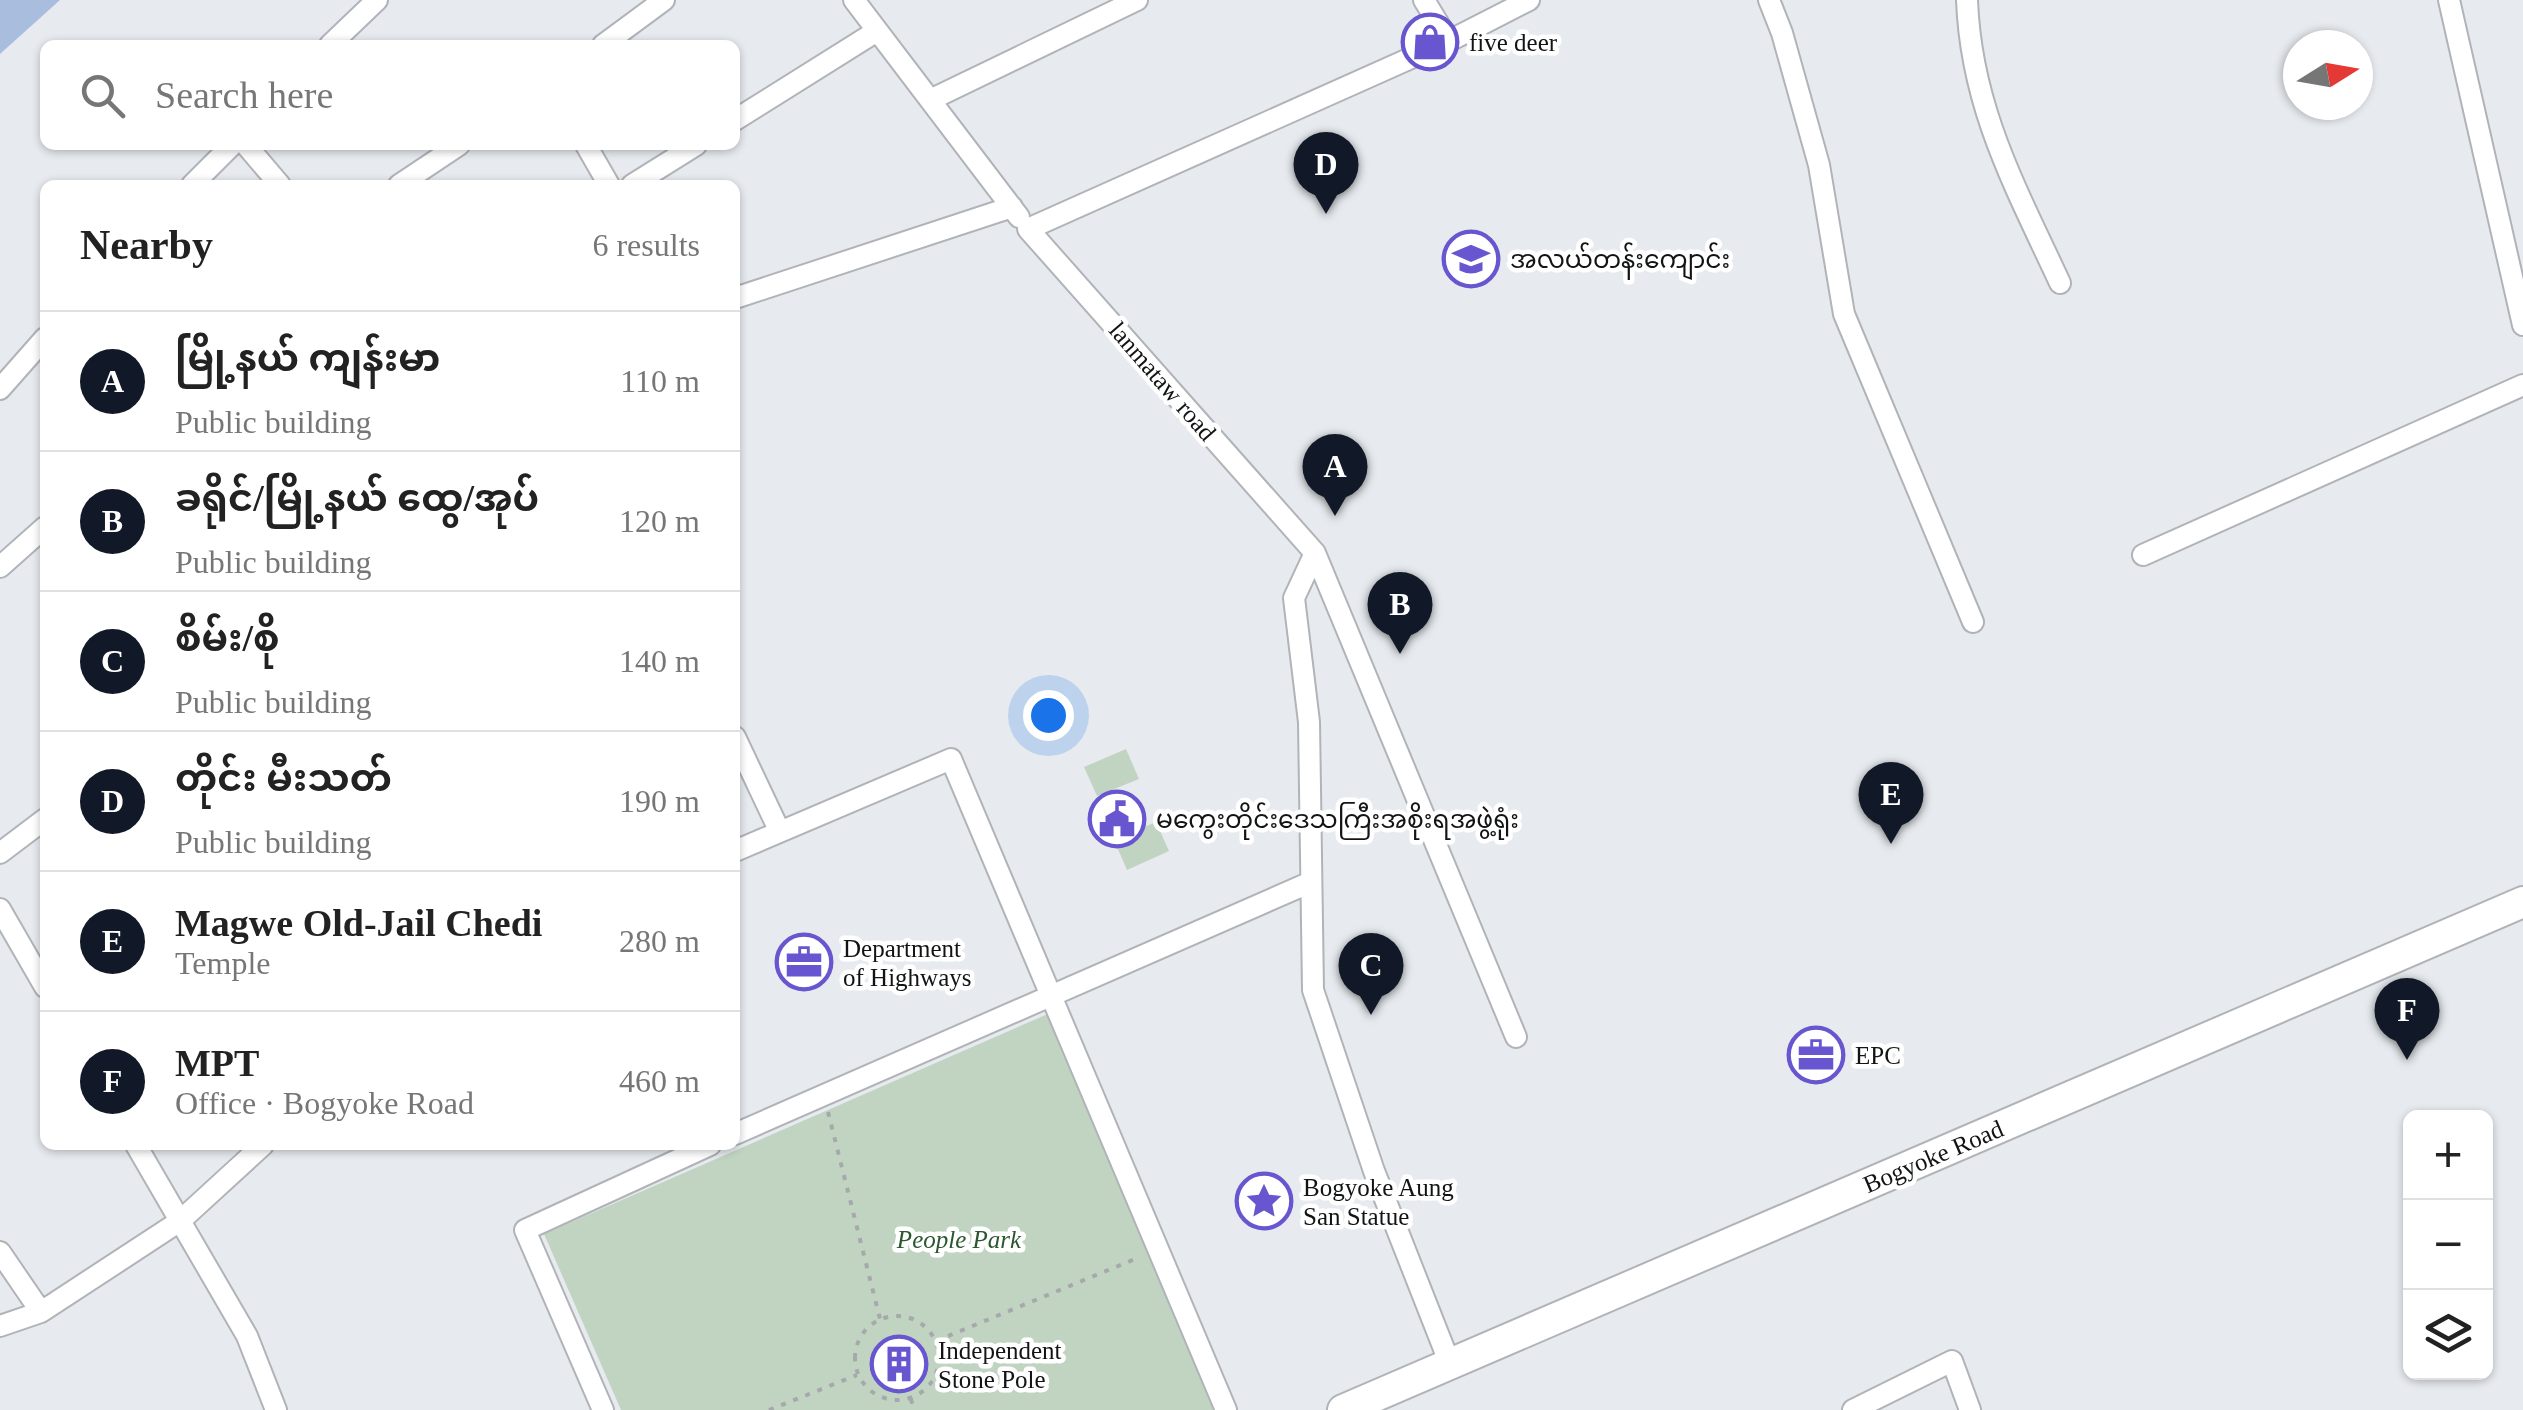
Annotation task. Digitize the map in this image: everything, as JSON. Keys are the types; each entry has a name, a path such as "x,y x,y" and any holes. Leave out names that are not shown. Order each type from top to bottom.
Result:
{"highway":[{"name":"Bogyoke Road","path":"1343,1410 2523,902"}],"street":[{"path":"335,40 377,0"},
{"path":"609,40 664,0"},
{"name":"lanmataw road","path":"854,0 1028,229 1315,553 1516,1037"},
{"path":"930,100 1106,7 1137,0"},
{"path":"1424,0 1449,41"},
{"path":"1028,229 1449,41 1529,0"},
{"path":"1769,0 1782,32 1819,164 1844,314 1973,622"},
{"path":"1967,0 1974,74 1995,144 2060,283"},
{"path":"2450,0 2523,325"},
{"path":"740,117 877,31"},
{"path":"197,180 227,150"},
{"path":"250,150 276,180"},
{"path":"412,180 452,150"},
{"path":"589,150 606,180"},
{"path":"640,180 688,150"},
{"path":"740,296 1012,207"},
{"path":"0,389 40,344"},
{"path":"2143,556 2523,384"},
{"path":"0,567 40,531"},
{"path":"1315,553 1294,598 1309,722 1313,990 1374,1170 1450,1364"},
{"path":"740,748 779,830"},
{"path":"740,849 950,759 1226,1410"},
{"path":"0,853 40,823"},
{"path":"740,1132 1311,882"},
{"path":"0,909 40,978"},
{"path":"139,1150 247,1336 276,1410"},
{"path":"0,1326 41,1312 180,1221 258,1150"},
{"path":"603,1410 524,1230 699,1150"},
{"path":"0,1252 41,1312"},
{"path":"1854,1410 1952,1360 1970,1410"}],"path":[{"path":"823,1093 880,1319"},
{"path":"936,1342 1158,1250"},
{"path":"913,1318 927,1328 936,1342 940,1358 937,1374 928,1389 911,1399 897,1402 881,1398 867,1390 858,1375 854,1359 857,1342 866,1328 880,1319 913,1318"},
{"path":"769,1410 858,1375"},
{"path":"911,1399 914,1410"}],"green space":[{"path":"1126,749 1139,779 1097,796 1084,767"},
{"path":"1156,822 1169,851 1127,870 1114,840"},
{"name":"People Park","path":"1050,1013 1215,1410 621,1410 544,1234"}],"water":[{"path":"0,0 60,0 0,54"}],"place":[{"name":"five deer","path":"1430,42"},
{"name":"တိုင်း မီးသတ်","path":"1326,214"},
{"name":"အလယ်တန်းကျောင်း","path":"1471,259"},
{"name":"မြို့နယ် ကျန်းမာ","path":"1335,516"},
{"name":"ခရိုင်/မြို့နယ် ထွေ/အုပ်","path":"1400,654"},
{"name":"မကွေးတိုင်းဒေသကြီးအစိုးရအဖွဲ့ရုံး","path":"1117,819"},
{"name":"Magwe Old-Jail Chedi","path":"1891,844"},
{"name":"Department of Highways","path":"804,962"},
{"name":"စိမ်း/စို","path":"1371,1015"},
{"name":"EPC","path":"1816,1055"},
{"name":"MPT","path":"2407,1060"},
{"name":"Bogyoke Aung San Statue","path":"1264,1201"},
{"name":"Independent Stone Pole","path":"899,1364"}]}
